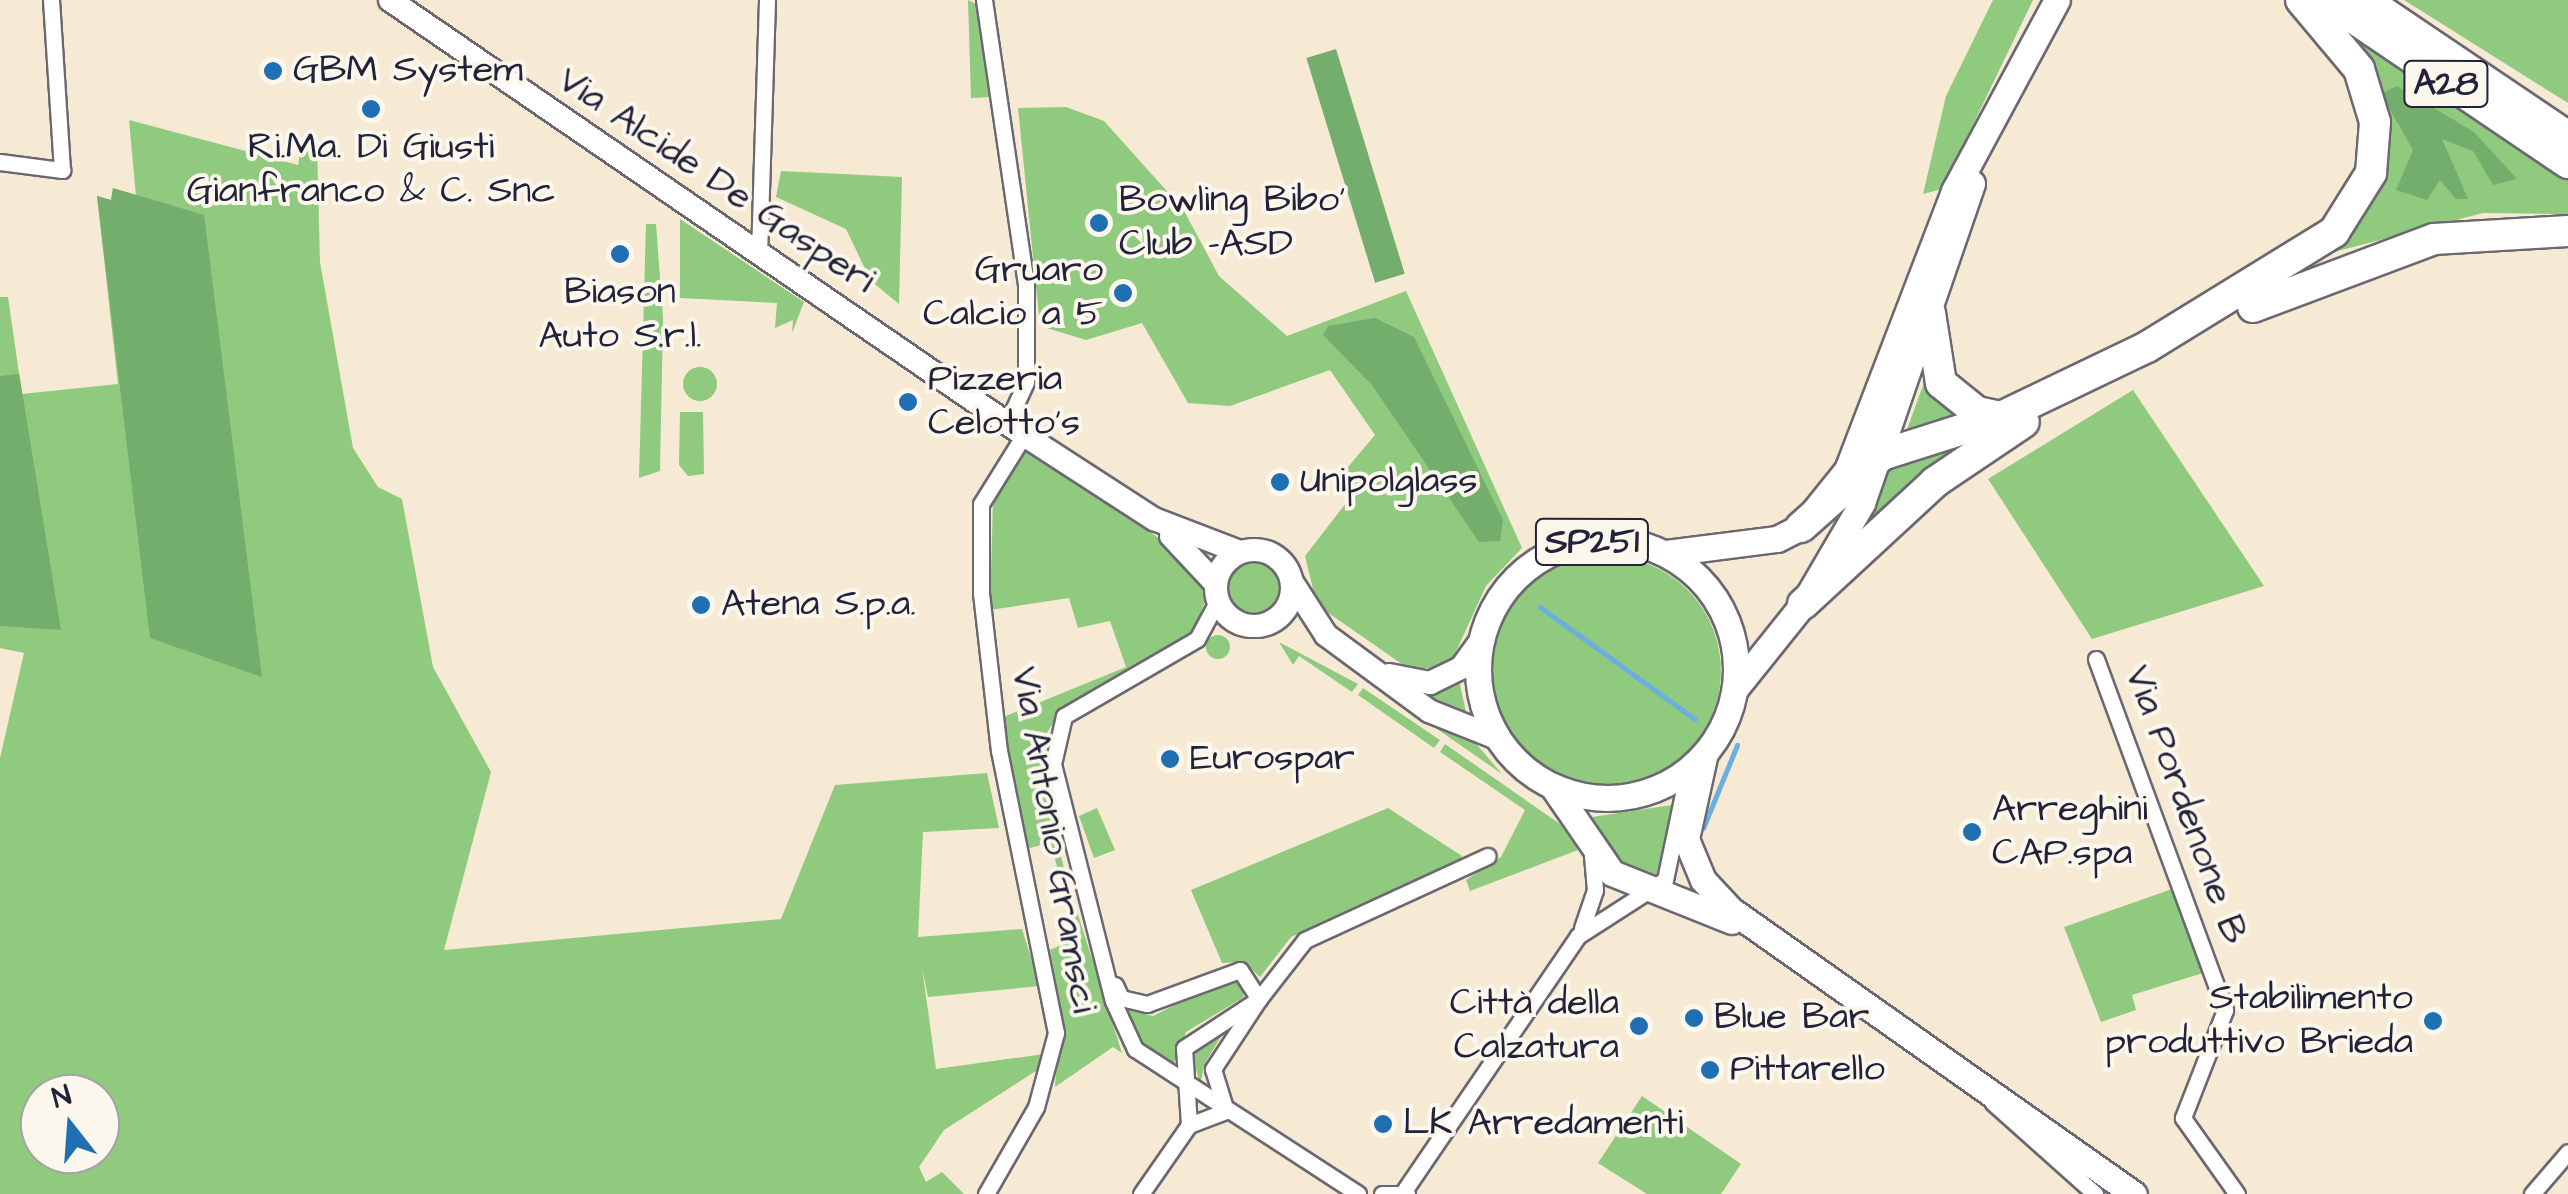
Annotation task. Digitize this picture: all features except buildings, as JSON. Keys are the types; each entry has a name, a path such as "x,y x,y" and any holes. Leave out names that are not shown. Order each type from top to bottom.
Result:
{"highway":[{"path":"1801,527 1882,455 2001,417 2272,275 2334,232 2360,200 2376,148 2370,98 2334,32 2301,0"},
{"name":"A28","path":"2327,0 2568,163"},
{"name":"A28","path":"2365,0 2568,137"},
{"path":"1803,604 1990,442 2309,279 2434,239 2568,231"},
{"path":"1930,313 1942,383 1977,412 2001,417"}],"main road":[{"name":"Via Alcide De Gasperi","path":"390,0 1154,519 1240,552"},
{"path":"1663,553 1752,546 1801,527 1867,436 1930,249 2057,0"},
{"path":"1735,688 1803,604 1882,455 1984,140"},
{"name":"Via Alcide De Gasperi","path":"1154,519 1217,592"},
{"name":"SP251","path":"1378,672 1430,683 1461,668 1481,640 1492,610 1536,561 1599,540 1663,553 1718,602 1735,650 1735,688 1697,761 1688,800 1691,859 1763,937 2134,1194"},
{"path":"1240,552 1269,552 1326,635 1274,621 1244,625 1217,592 1240,552"},
{"path":"1274,621 1292,582"},
{"name":"SP251","path":"1326,635 1428,711 1497,738 1553,787 1589,846 1612,873 1763,937"},
{"name":"SP251","path":"1481,640 1480,691 1497,738"},
{"path":"1553,787 1623,798 1697,761"}],"street":[{"path":"0,162 62,170 51,0"},
{"path":"759,254 767,0"},
{"name":"Via Antonio Gramsci","path":"984,0 1026,284 1026,382 1016,428 981,504 981,594 1002,766 1056,1033 1036,1107 986,1194"},
{"path":"1217,592 1197,639 1078,706 1052,740 1108,973 1135,1049 1358,1194"},
{"name":"Via Pordenone B","path":"2096,659 2226,1010 2183,1118 2232,1191"},
{"path":"1578,936 1650,892 1674,867 1697,761"},
{"path":"1382,1194 1406,1192 1578,936 1595,890 1589,846"},
{"path":"1226,1111 1214,1069 1259,999 1304,940 1488,856"},
{"path":"1108,973 1135,1004 1233,970 1259,999"},
{"path":"1189,1125 1182,1054 1192,1036 1259,999"},
{"path":"1981,1088 2015,1132 2096,1194"},
{"path":"1141,1194 1189,1125 1226,1111"},
{"path":"2532,1194 2568,1152"}],"green space":[{"path":"968,0 976,4 991,97 971,98"},
{"path":"1993,0 2033,0 1942,189 1923,194 1946,96"},
{"path":"2404,0 2568,0 2568,103"},
{"path":"2343,24 2568,174 2568,214 2483,213 2334,252 2376,185"},
{"path":"1336,49 1405,274 1375,283 1306,58"},
{"path":"2397,86 2474,132 2517,179 2493,185 2473,151 2442,139 2468,199 2456,199 2440,180 2427,200 2396,190 2413,150 2381,94"},
{"path":"1066,107 1104,121 1183,209 1219,276 1287,336 1406,291 1522,548 1486,586 1449,667 1409,669 1317,605 1305,556 1353,494 1337,480 1375,435 1330,370 1230,406 1188,403 1142,323 1086,340 1040,326 1018,108"},
{"path":"129,120 298,165 302,142 317,145 320,262 353,448 378,487 402,499 433,667 491,772 444,950 781,919 835,785 987,773 999,828 923,832 918,937 1022,929 1040,986 928,997 922,967 936,1069 1044,1054 1039,1069 944,1130 919,1167 926,1182 942,1172 964,1194 0,1194 0,758 24,653 0,648 0,297 8,297 22,394 118,384 97,196 111,200 113,188 136,196"},
{"path":"781,171 902,177 899,304 871,281 846,229 776,197"},
{"path":"113,188 204,215 262,677 150,638 97,196 111,200"},
{"path":"680,219 804,302 792,333 793,320 775,328 777,303 680,298"},
{"path":"646,224 656,224 663,318 660,471 639,478"},
{"path":"1375,318 1414,337 1503,520 1500,541 1479,542 1372,385 1323,335 1328,326"},
{"path":"700,367 712,372 717,384 712,396 700,401 688,396 683,384 688,372"},
{"path":"19,374 61,630 0,626 0,376"},
{"path":"1926,377 1961,416 1905,435"},
{"path":"2133,390 2264,586 2092,639 1988,479"},
{"path":"680,412 703,412 704,474 688,476 679,465"},
{"path":"1980,434 1861,531 1886,468"},
{"path":"1026,450 1168,544 1208,594 1191,636 1064,706 1043,739 1041,776 1067,880 1122,1053 1113,1047 1055,1087 1060,1003 1050,950 1075,939 1051,843 1025,849 1001,718 1126,667 1110,621 1078,628 1069,598 990,610 993,499"},
{"path":"1606,556 1650,565 1687,590 1712,627 1721,671 1712,715 1687,752 1650,777 1606,786 1562,777 1525,752 1500,715 1491,671 1500,627 1525,590 1562,565"},
{"path":"1255,561 1274,569 1282,588 1274,607 1255,615 1236,607 1228,588 1236,569"},
{"path":"1218,635 1227,638 1227,656 1218,659 1209,656 1206,647 1209,638"},
{"path":"1279,642 1358,684 1352,692 1299,656 1293,665"},
{"path":"1459,680 1467,717 1416,693 1444,689"},
{"path":"1363,688 1440,740 1434,748 1358,695"},
{"path":"1427,722 1472,739 1502,774"},
{"path":"1445,744 1560,824 1578,850 1470,891 1466,880 1501,857 1525,810 1440,752"},
{"path":"1672,805 1669,859 1649,882 1625,873 1585,818"},
{"path":"1097,808 1115,850 1094,858 1079,816"},
{"path":"1388,808 1462,856 1458,865 1291,937 1260,977 1244,962 1222,963 1191,890"},
{"path":"2175,888 2203,973 2132,995 2136,1010 2101,1022 2064,927"},
{"path":"1226,979 1239,980 1244,997 1186,1032 1173,1065 1136,1039 1125,1008 1153,1016"},
{"path":"1226,1028 1205,1063 1200,1085 1192,1052"},
{"path":"1642,1096 1741,1164 1721,1194 1647,1194 1598,1163"}],"waterway":[{"path":"1540,607 1695,719"},
{"path":"1703,828 1737,745"}],"place":[{"name":"GBM System","path":"273,71"},
{"name":"Ri.Ma. Di Giusti Gianfranco & C. Snc","path":"371,109"},
{"name":"Bowling Bibo' Club -ASD","path":"1099,223"},
{"name":"Biason Auto S.r.l.","path":"620,254"},
{"name":"Gruaro Calcio a 5","path":"1123,293"},
{"name":"Pizzeria Celotto's","path":"908,402"},
{"name":"Unipolglass","path":"1280,482"},
{"name":"Atena S.p.a.","path":"701,605"},
{"name":"Eurospar","path":"1170,759"},
{"name":"Arreghini CAP.spa","path":"1972,832"},
{"name":"Blue Bar","path":"1694,1018"},
{"name":"Stabilimento produttivo Brieda","path":"2433,1021"},
{"name":"Città della Calzatura","path":"1639,1026"},
{"name":"Pittarello","path":"1710,1070"},
{"name":"LK Arredamenti","path":"1383,1124"}]}
